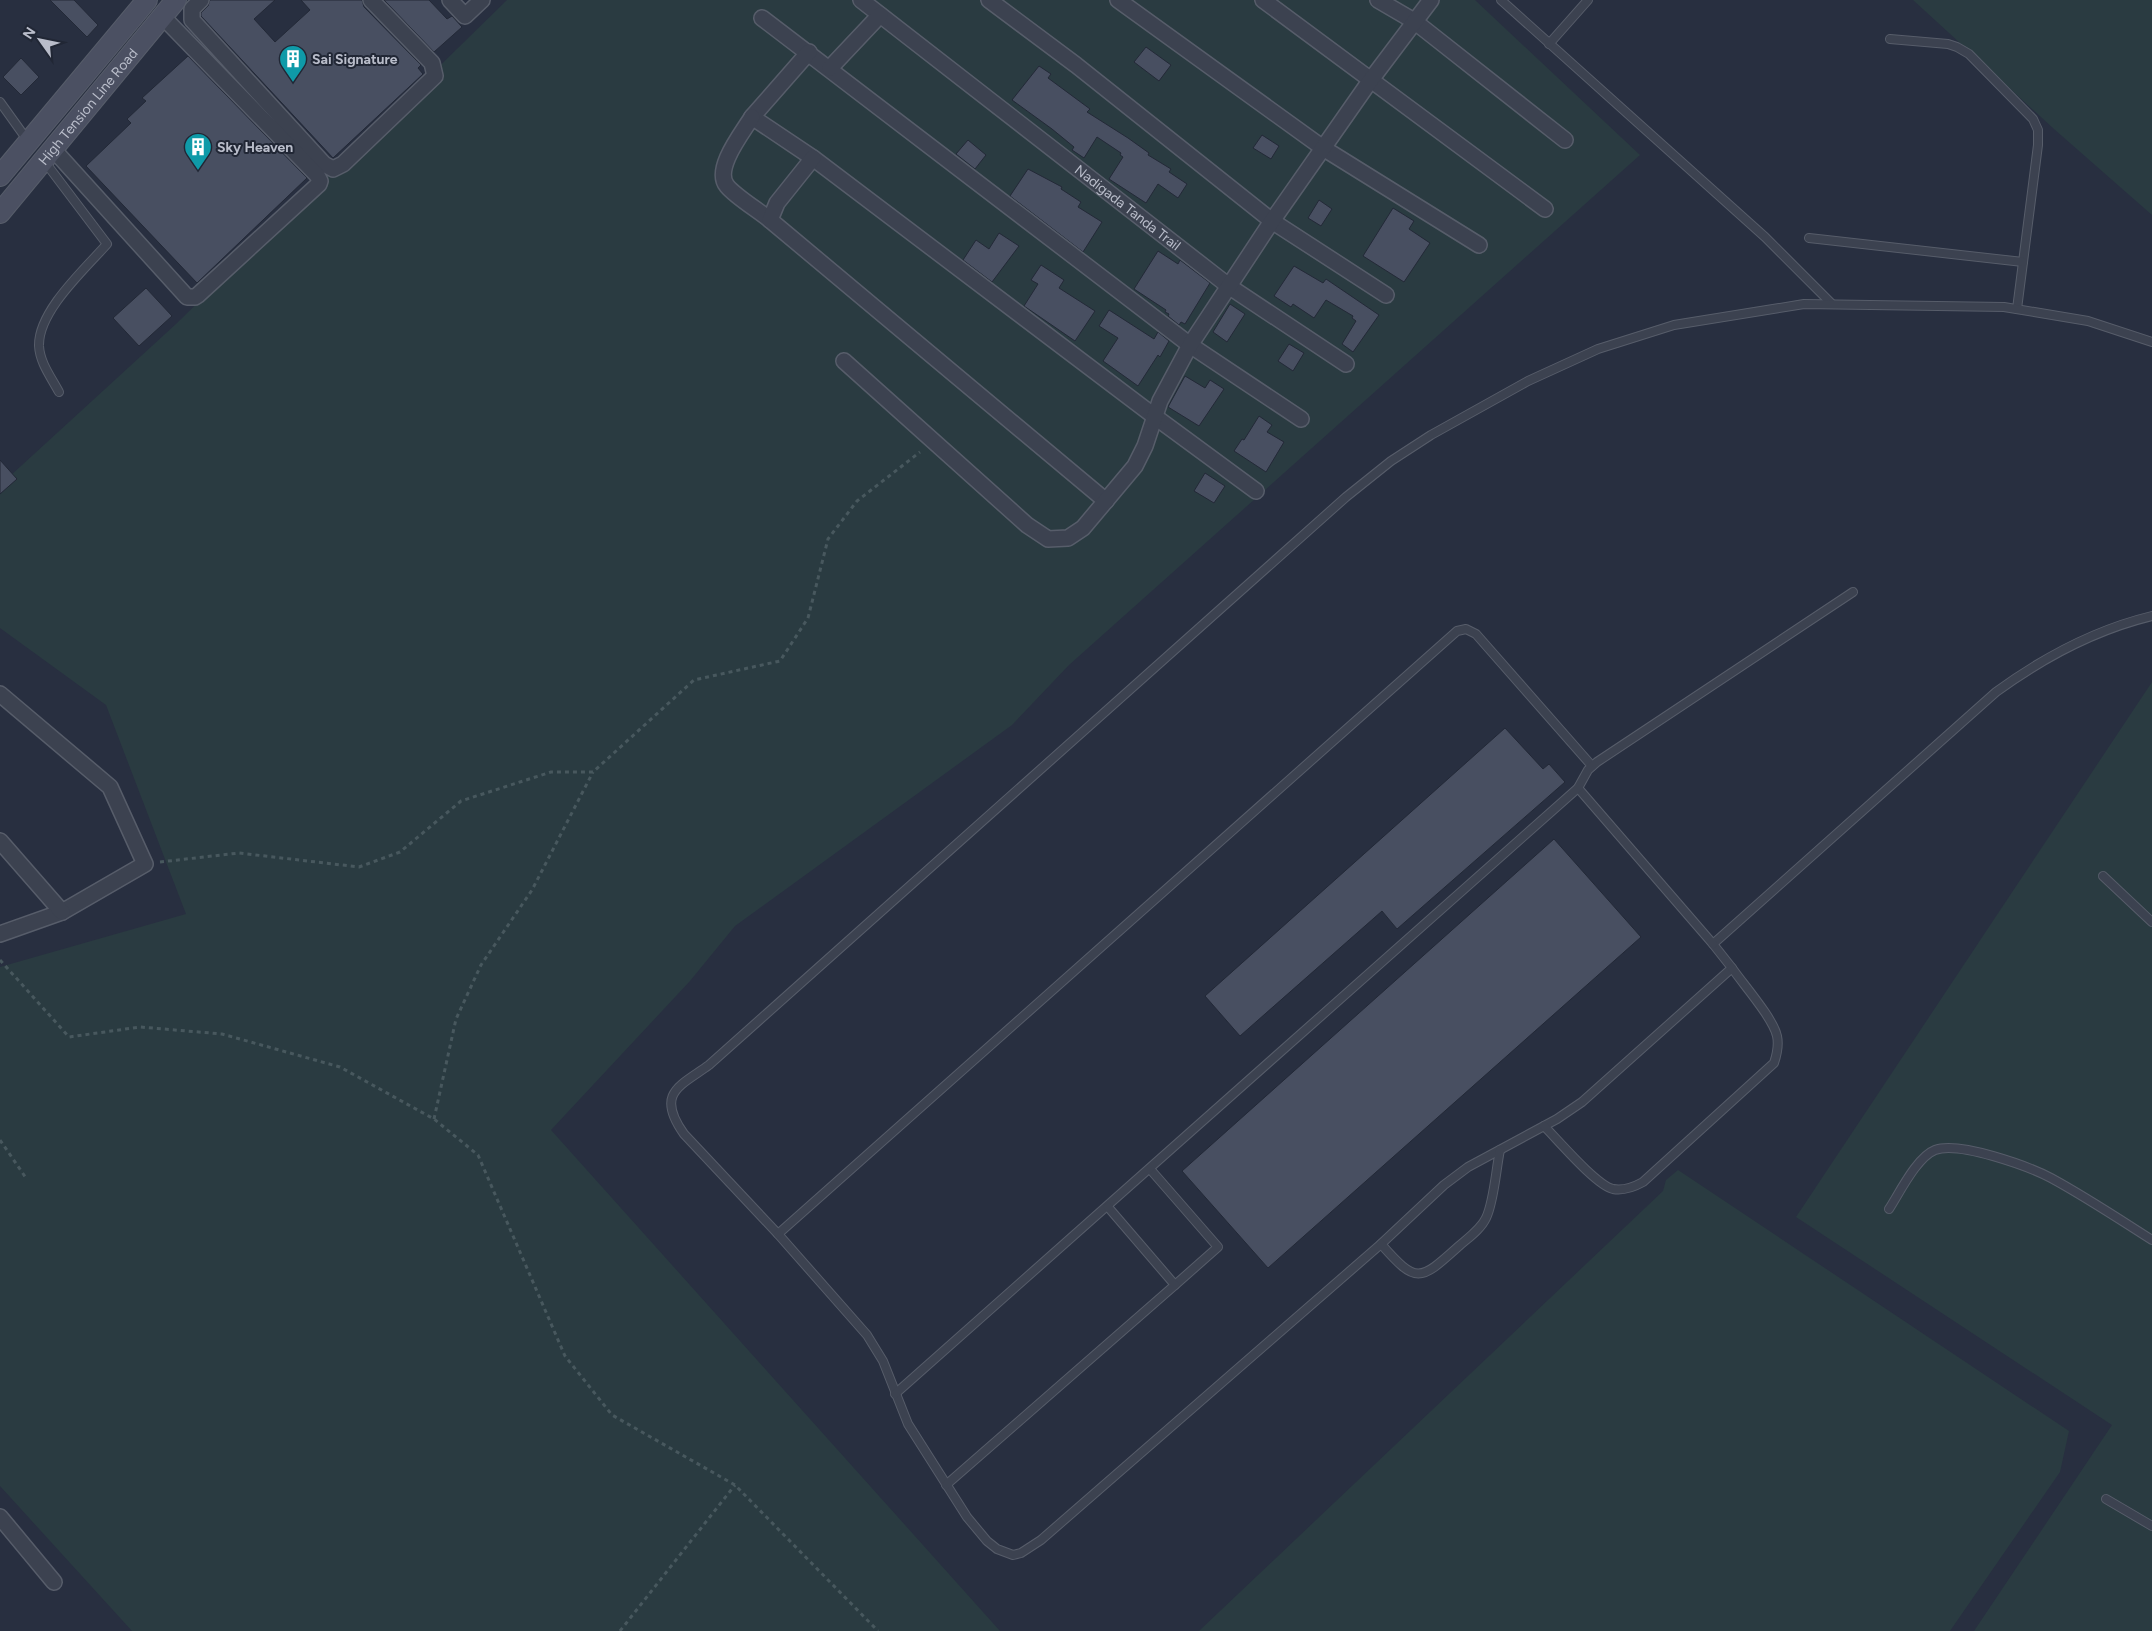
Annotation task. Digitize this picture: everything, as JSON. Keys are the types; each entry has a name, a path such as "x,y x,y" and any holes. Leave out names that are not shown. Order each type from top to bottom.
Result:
{"main road":[{"name":"High Tension Line Road","path":"0,176 147,0"},
{"name":"High Tension Line Road","path":"0,213 176,0"}],"street":[{"path":"200,0 192,10 192,20 324,164 333,169 343,164 435,76 432,63 371,0"},
{"path":"450,0 464,16 482,0"},
{"name":"Nadigada Tanda Trail","path":"861,0 1230,287 1346,364"},
{"path":"989,0 1076,65 1272,221 1386,296"},
{"path":"1118,0 1323,148 1479,245"},
{"path":"1263,0 1544,210"},
{"path":"1378,0 1414,21 1564,140"},
{"path":"844,361 1027,526 1048,539 1068,538 1083,528 1134,466 1145,446 1160,401 1190,345 1272,221 1370,81 1430,0"},
{"path":"830,68 880,15"},
{"path":"48,154 187,297 192,298 198,295 319,184 320,181 317,175 162,16"},
{"path":"762,18 830,68 1190,345 1301,419"},
{"path":"809,52 752,117 726,159 723,172 726,185 1106,501"},
{"path":"752,117 813,158 1256,491"},
{"path":"770,220 777,204 813,158"},
{"path":"0,694 110,787 145,864 62,912 0,934"},
{"path":"0,840 62,912"},
{"path":"0,1517 54,1582"}],"lane":[{"path":"1501,0 1765,237 1831,303"},
{"path":"1549,44 1588,0"},
{"path":"1890,39 1948,44 1957,47 1969,54 2033,119 2038,130 2038,145 2017,309"},
{"path":"0,102 29,141"},
{"path":"48,154 107,244 56,303 43,325 39,346 43,365 59,392"},
{"path":"1809,238 2023,262"},
{"path":"1732,968 1582,1102 1544,1126 1468,1167 1444,1185 1381,1244 1041,1540 1020,1553 1013,1555 1004,1552 987,1541 967,1517 908,1424 883,1361 867,1335 676,1123 672,1112 674,1093 679,1085 709,1065 1339,504 1391,462 1431,435 1528,381 1598,349 1674,325 1779,307 1831,303 2004,306 2088,321 2152,342"},
{"path":"895,1394 1578,788 1592,766 1853,592"},
{"path":"1713,944 1996,692 2048,656 2108,629 2152,616"},
{"path":"778,1234 1457,630 1466,629 1476,634 1592,766"},
{"path":"1544,1126 1601,1182 1613,1189 1631,1188 1643,1182 1774,1063 1777,1052 1777,1036 1772,1023 1732,968 1578,788"},
{"path":"2103,876 2152,922"},
{"path":"1889,1209 1923,1157 1936,1150 1952,1147 1969,1149 2050,1178 2152,1240"},
{"path":"1381,1244 1408,1271 1416,1274 1433,1270 1486,1220 1500,1150"},
{"path":"946,1485 1218,1247 1150,1169"},
{"path":"1108,1206 1175,1285"},
{"path":"2106,1499 2152,1526"}],"path":[{"path":"434,1119 456,1019 481,964 532,890 593,772 694,680 780,662 808,618 828,539 857,501 934,441"},
{"path":"145,864 239,853 359,868 400,852 461,801 551,772 593,772"},
{"path":"0,960 70,1037 140,1027 222,1034 340,1067 434,1119 478,1155 564,1356 612,1415 735,1485 878,1631"},
{"path":"0,1140 26,1178"},
{"path":"620,1631 735,1485"}],"shaded area":[{"path":"507,0 1475,0 1640,155 1069,665 1012,725 735,926 690,981 551,1130 1000,1631 132,1631 0,1486 0,967 186,914 106,705 0,628 0,471 9,477 176,324"},
{"path":"1913,0 2152,0 2152,215 2054,129"},
{"path":"2152,682 2152,1631 1974,1631 2112,1425 1796,1217"},
{"path":"1678,1170 2069,1431 2060,1472 1950,1631 1199,1631 1663,1191 1666,1180"}],"building":[{"path":"50,0 74,0 98,25 87,37"},
{"name":"Sai Signature","path":"210,0 275,0 254,19 275,42 310,10 301,0 362,0 364,7 421,65 418,68 423,74 333,158 201,16"},
{"path":"384,0 429,0 447,19 452,16 462,27 434,52"},
{"path":"1146,47 1171,65 1159,81 1134,62"},
{"name":"Sky Heaven","path":"188,56 307,178 197,283 86,166 131,123 127,119 146,101 142,98"},
{"path":"21,58 39,77 21,95 3,77"},
{"path":"1039,66 1051,74 1048,78 1090,109 1087,112 1149,153 1148,155 1171,169 1169,172 1187,184 1178,198 1158,184 1146,203 1109,179 1123,157 1120,155 1121,153 1097,137 1084,158 1072,150 1074,147 1052,129 1012,100"},
{"path":"1262,135 1279,146 1271,159 1253,148"},
{"path":"968,140 986,155 975,169 956,154"},
{"path":"1028,169 1062,187 1061,189 1081,202 1078,207 1102,222 1083,252 1010,196"},
{"path":"1319,200 1332,209 1321,226 1308,218"},
{"path":"1393,208 1414,221 1409,229 1430,243 1404,282 1363,256"},
{"path":"999,233 1019,246 992,282 963,260 976,240 989,249"},
{"path":"1158,251 1178,264 1180,260 1210,283 1185,324 1181,322 1179,325 1168,316 1169,314 1165,312 1166,310 1134,289"},
{"path":"1041,265 1064,280 1059,288 1095,311 1075,341 1024,306 1038,284 1031,280"},
{"path":"1294,266 1323,283 1326,279 1379,315 1353,352 1342,344 1356,321 1352,318 1353,316 1326,300 1314,318 1293,304 1291,307 1274,296"},
{"path":"146,288 172,316 139,346 113,318"},
{"path":"1230,304 1245,314 1227,342 1213,332"},
{"path":"1109,310 1154,339 1158,332 1169,341 1160,357 1158,355 1138,386 1103,361 1118,338 1099,326"},
{"path":"1289,344 1304,353 1293,371 1278,361"},
{"path":"1185,376 1205,388 1210,380 1224,389 1199,426 1168,407"},
{"path":"1259,416 1272,425 1267,432 1284,442 1266,472 1234,451 1242,439 1244,440"},
{"path":"0,460 17,479 0,494"},
{"path":"1205,473 1225,486 1214,503 1194,491"},
{"path":"1505,728 1543,769 1549,764 1565,782 1397,929 1382,911 1240,1036 1205,996"},
{"path":"1554,839 1641,937 1268,1268 1182,1171"}],"place":[{"name":"Sai Signature","path":"293,83"},
{"name":"Sky Heaven","path":"198,171"}]}
